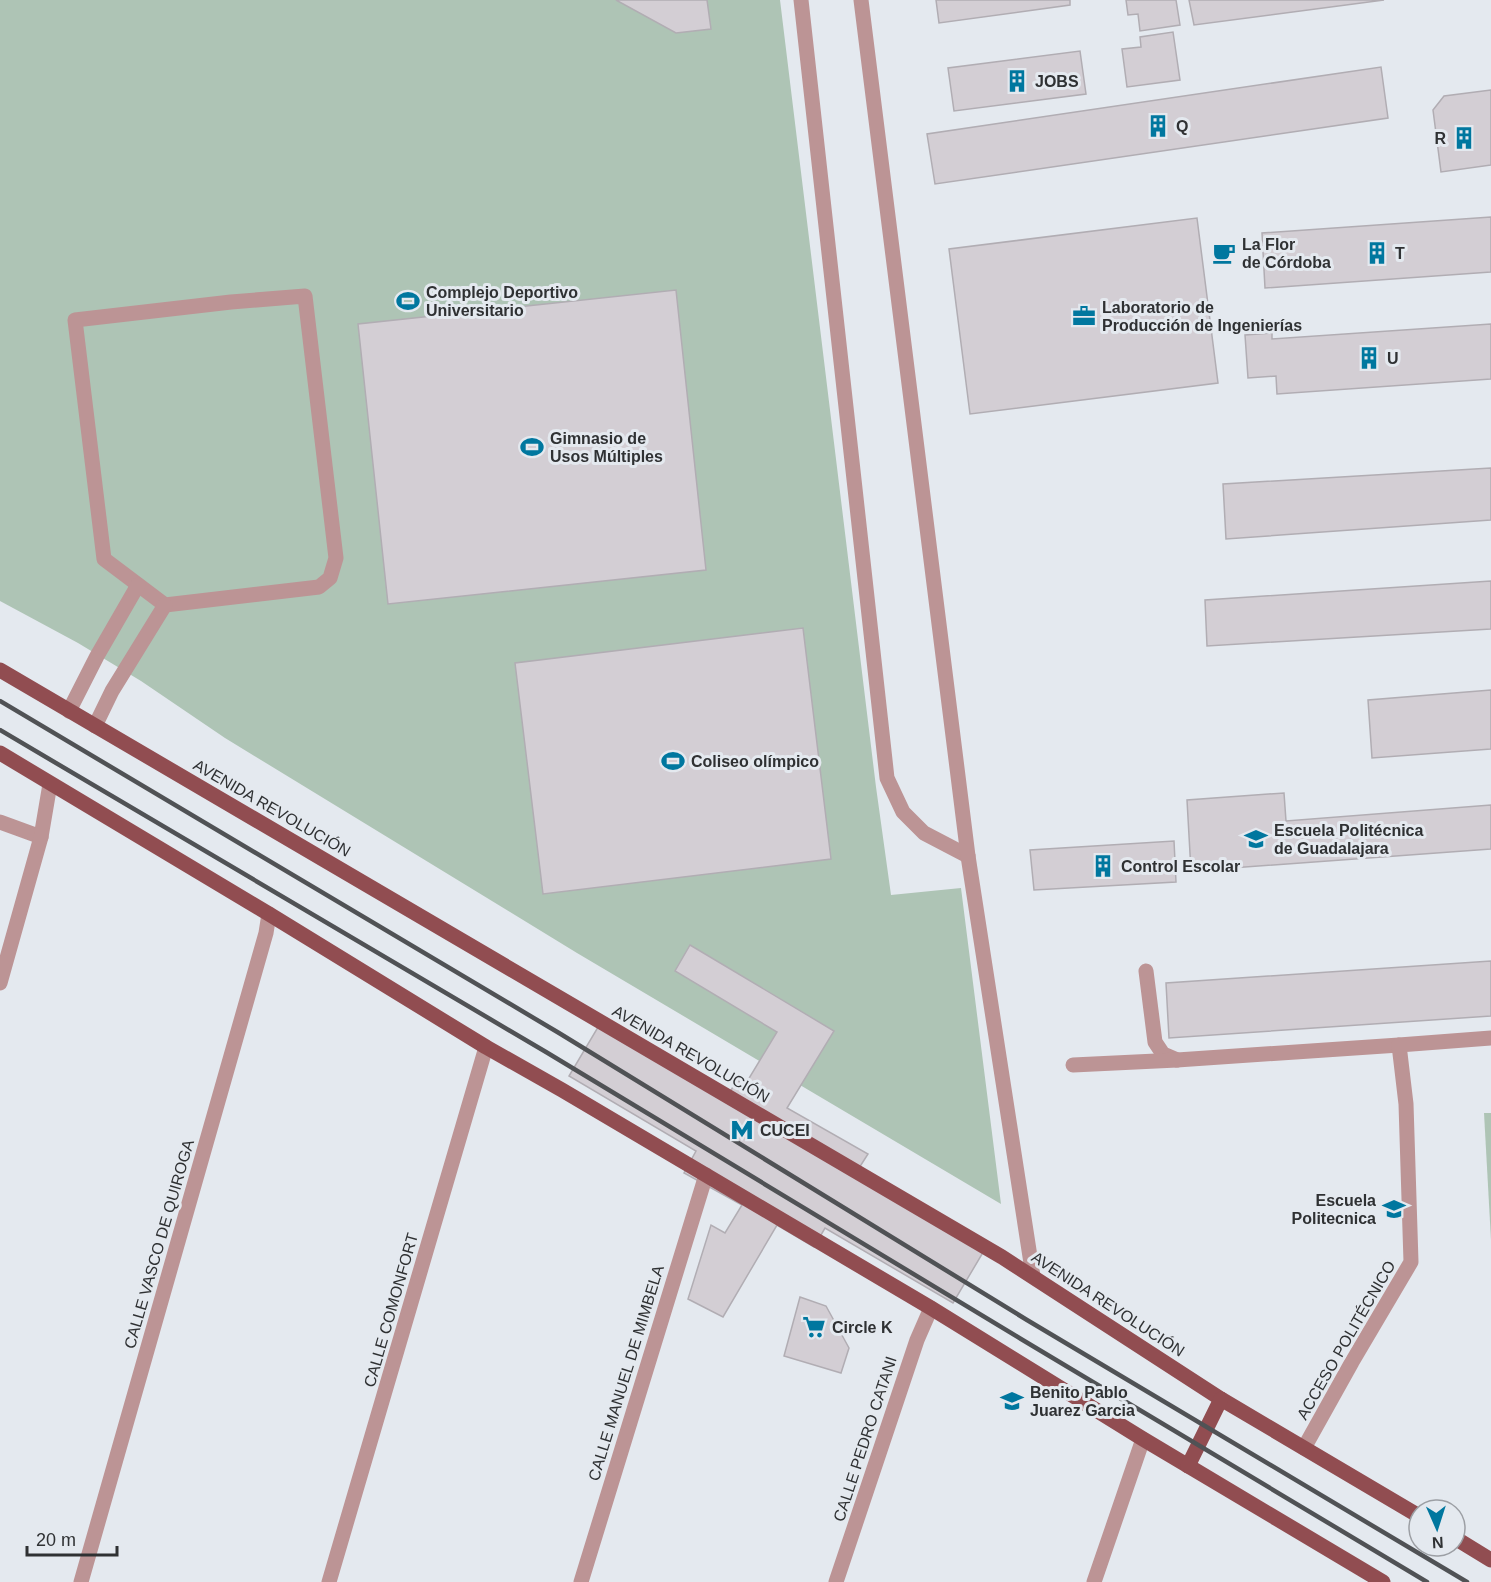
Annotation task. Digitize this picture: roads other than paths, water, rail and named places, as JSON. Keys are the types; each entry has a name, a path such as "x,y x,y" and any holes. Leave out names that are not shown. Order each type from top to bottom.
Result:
{"main road":[{"name":"AVENIDA REVOLUCIÓN","path":"0,670 1033,1276 1221,1399 1407,1509"},
{"path":"0,753 486,1047 931,1308 1364,1577 1383,1582"},
{"path":"1188,1466 1221,1399"},
{"path":"1467,1545 1491,1560"}],"street":[{"path":"801,0 887,778 903,812 924,833 968,856"},
{"path":"861,0 968,856 1033,1276"},
{"path":"305,296 336,558 330,578 319,587 165,605 104,559 75,320 305,296"},
{"path":"69,711 97,656 138,585"},
{"path":"95,726 112,691 165,605"},
{"path":"0,983 40,837 50,784"},
{"path":"0,822 40,837"},
{"name":"CALLE VASCO DE QUIROGA","path":"81,1582 266,933 269,914"},
{"path":"1146,970 1155,1042 1163,1053 1177,1060"},
{"path":"1073,1065 1491,1038"},
{"name":"ACCESO POLITÉCNICO","path":"1304,1448 1411,1262 1406,1104 1399,1045"},
{"name":"CALLE COMONFORT","path":"329,1582 486,1047"},
{"name":"CALLE MANUEL DE MIMBELA","path":"581,1582 706,1175"},
{"name":"CALLE PEDRO CATANI","path":"836,1582 917,1340 931,1308"},
{"path":"1094,1582 1143,1439"}],"railway":[{"path":"0,701 559,1033 1027,1320 1467,1582"},
{"path":"0,730 546,1052 1427,1582"}],"place":[{"name":"JOBS","path":"1017,81"},
{"name":"Q","path":"1158,126"},
{"name":"R","path":"1464,138"},
{"name":"La Flor de Córdoba","path":"1224,253"},
{"name":"T","path":"1377,253"},
{"name":"Complejo Deportivo Universitario","path":"408,301"},
{"name":"Laboratorio de Producción de Ingenierías","path":"1084,316"},
{"name":"U","path":"1369,358"},
{"name":"Gimnasio de Usos Múltiples","path":"532,447"},
{"name":"Coliseo olímpico","path":"673,761"},
{"name":"Escuela Politécnica de Guadalajara","path":"1256,839"},
{"name":"Control Escolar","path":"1103,866"},
{"name":"CUCEI","path":"742,1130"},
{"name":"Escuela Politecnica","path":"1394,1209"},
{"name":"Circle K","path":"814,1327"},
{"name":"Benito Pablo Juarez Garcia","path":"1012,1401"}]}
